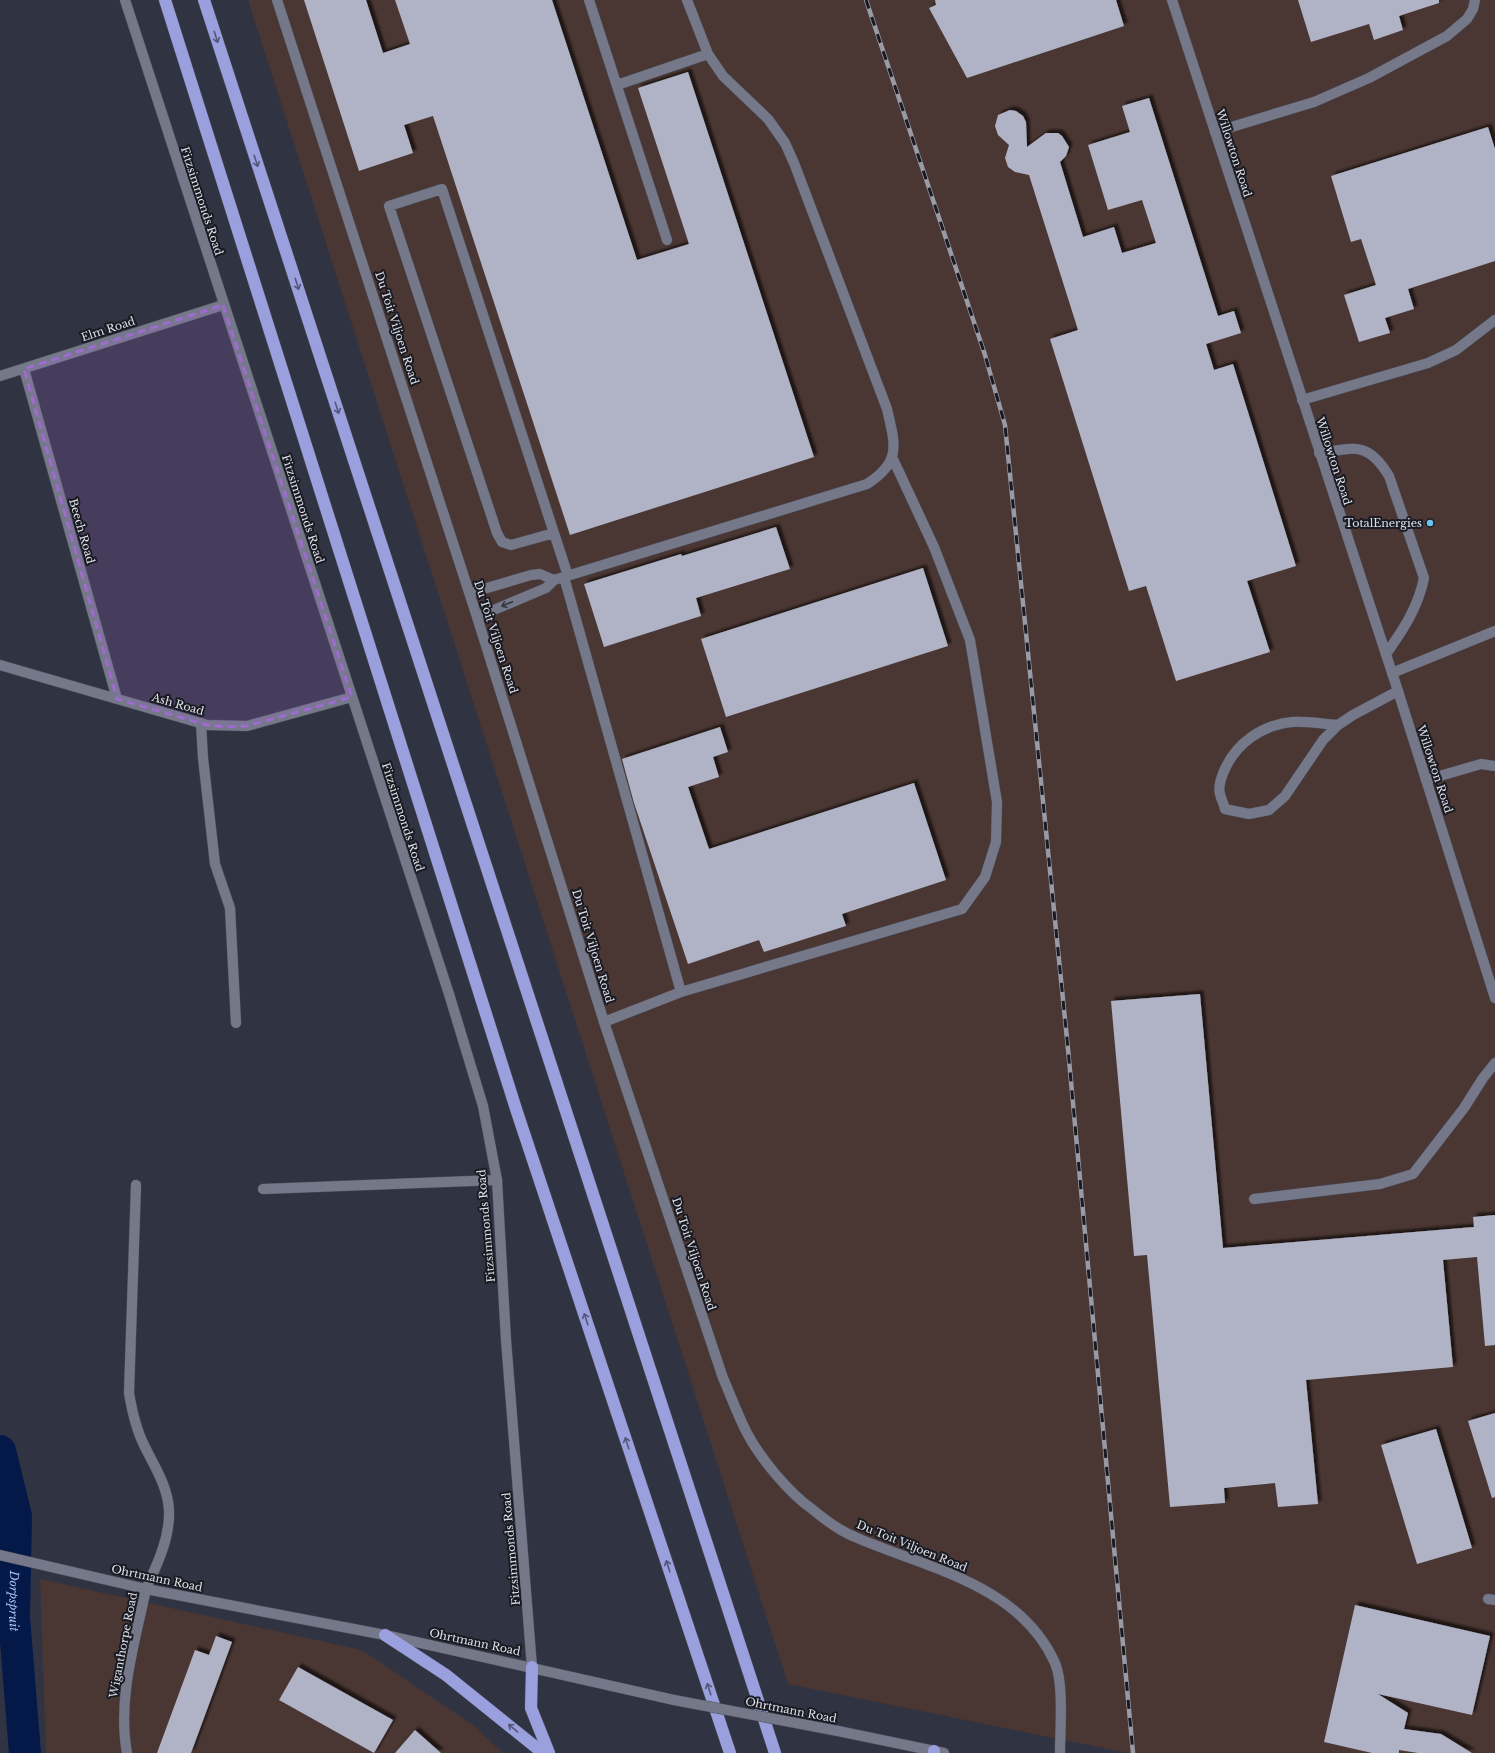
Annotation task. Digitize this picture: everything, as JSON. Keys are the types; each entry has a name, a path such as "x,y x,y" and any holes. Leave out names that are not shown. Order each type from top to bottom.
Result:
{"highway":[{"path":"164,0 514,1105 730,1753"},
{"path":"204,0 776,1753"},
{"path":"385,1635 446,1675 543,1753"},
{"path":"532,1667 531,1708 549,1753"}],"street":[{"name":"Fitzsimmonds Road","path":"125,0 223,305 449,994 483,1106 497,1180 506,1340 532,1667"},
{"name":"Du Toit Viljoen Road","path":"277,0 470,593 604,1022 723,1378 748,1434 782,1482 817,1513 853,1536 974,1585 1012,1608 1039,1636 1055,1663 1060,1690 1060,1753"},
{"path":"589,0 667,240"},
{"path":"604,1022 681,992 962,909 985,877 996,842 997,802 970,640 934,547 893,459 894,446 887,409 794,163 785,143 768,119 723,76 708,54 688,0"},
{"name":"Willowton Road","path":"1172,0 1398,691 1495,998"},
{"path":"1215,132 1314,102 1369,78 1447,36 1467,19 1473,10 1475,0"},
{"path":"617,85 708,54"},
{"path":"554,533 510,545 502,542 497,533 389,206 442,189 554,533 562,578 681,992"},
{"name":"Elm Road","path":"0,376 223,305"},
{"path":"1302,400 1428,363 1456,350 1495,320"},
{"name":"Beech Road","path":"24,368 117,699"},
{"path":"1319,453 1360,450 1372,453 1380,462 1389,476 1424,578 1421,591 1407,625 1386,654"},
{"path":"477,617 546,588 562,578 867,484 882,475 893,459"},
{"path":"470,593 531,575 540,574 562,578"},
{"path":"1392,673 1495,631"},
{"name":"Ash Road","path":"0,664 201,723 225,727 247,726 352,697"},
{"path":"1338,725 1292,722 1251,736 1239,746 1229,759 1220,779 1220,794 1225,809 1249,814 1269,810 1285,796 1319,745 1338,725 1353,715 1398,691"},
{"path":"201,723 203,758 215,864 230,908 236,1023"},
{"path":"1426,780 1481,764 1494,765"},
{"path":"1254,1199 1380,1184 1413,1174 1455,1120 1483,1078 1495,1063"},
{"path":"263,1189 497,1180"},
{"name":"Wiganthorpe Road","path":"127,1753 124,1740 124,1711 128,1674 146,1589 162,1552 169,1510 162,1482 144,1445 133,1416 129,1393 136,1185"},
{"name":"Ohrtmann Road","path":"0,1555 146,1589 385,1635 532,1667 616,1688 938,1752"}],"highlighted area":[{"path":"223,305 352,697 247,726 225,727 207,725 117,699 24,369"}],"shaded area":[{"path":"248,0 1495,0 1495,1753 1128,1753 788,1684"},
{"path":"40,1579 362,1650 473,1725 503,1753 46,1753"}],"building":[{"path":"304,0 366,0 383,53 410,44 395,0 552,0 637,260 689,244 638,88 688,72 814,457 570,535 433,116 404,125 413,153 359,171"},
{"path":"935,0 1116,0 1124,26 967,78 929,8 936,5"},
{"path":"1298,0 1439,0 1439,3 1399,16 1403,30 1374,40 1369,24 1311,42"},
{"path":"1149,98 1218,316 1234,311 1241,333 1206,344 1214,370 1233,364 1296,566 1247,581 1270,652 1176,681 1146,586 1129,591 1050,339 1078,330 1029,175 1015,172 1008,167 1005,158 1009,145 998,135 995,126 998,115 1010,110 1016,111 1023,116 1026,122 1027,147 1046,133 1058,133 1062,136 1069,147 1066,156 1060,162 1083,237 1114,227 1122,253 1156,243 1142,200 1108,210 1088,145 1130,132 1122,106"},
{"path":"1488,127 1495,149 1495,261 1408,289 1414,309 1385,318 1390,333 1359,342 1344,295 1376,285 1361,239 1351,242 1331,176"},
{"path":"776,527 790,569 696,598 701,616 604,647 584,584"},
{"path":"923,568 948,646 726,717 701,639"},
{"path":"720,727 728,752 713,757 719,777 688,787 709,849 914,783 946,880 842,914 846,926 764,952 759,940 688,964 634,803 622,759"},
{"path":"1200,994 1223,1248 1474,1227 1473,1217 1495,1215 1495,1345 1485,1346 1477,1257 1443,1260 1453,1367 1306,1380 1318,1504 1278,1507 1275,1483 1224,1488 1225,1503 1170,1507 1147,1255 1134,1256 1111,1001"},
{"path":"1495,1413 1495,1497 1492,1498 1468,1421"},
{"path":"1436,1429 1472,1548 1417,1564 1381,1445"},
{"path":"1355,1605 1490,1636 1472,1715 1378,1694 1408,1713 1404,1729 1441,1734 1472,1753 1418,1753 1399,1750 1399,1753 1372,1753 1324,1742"},
{"path":"216,1636 232,1642 191,1753 157,1753 195,1650 209,1655"},
{"path":"298,1667 393,1720 374,1753 279,1700"},
{"path":"415,1730 441,1753 395,1753"}],"waterway":[{"name":"Dorpspruit","path":"0,1451 16,1516 14,1617 25,1753"}],"railway":[{"path":"866,0 985,355 1005,425 1068,1049 1133,1753"}],"place":[{"name":"TotalEnergies","path":"1430,523"}]}
